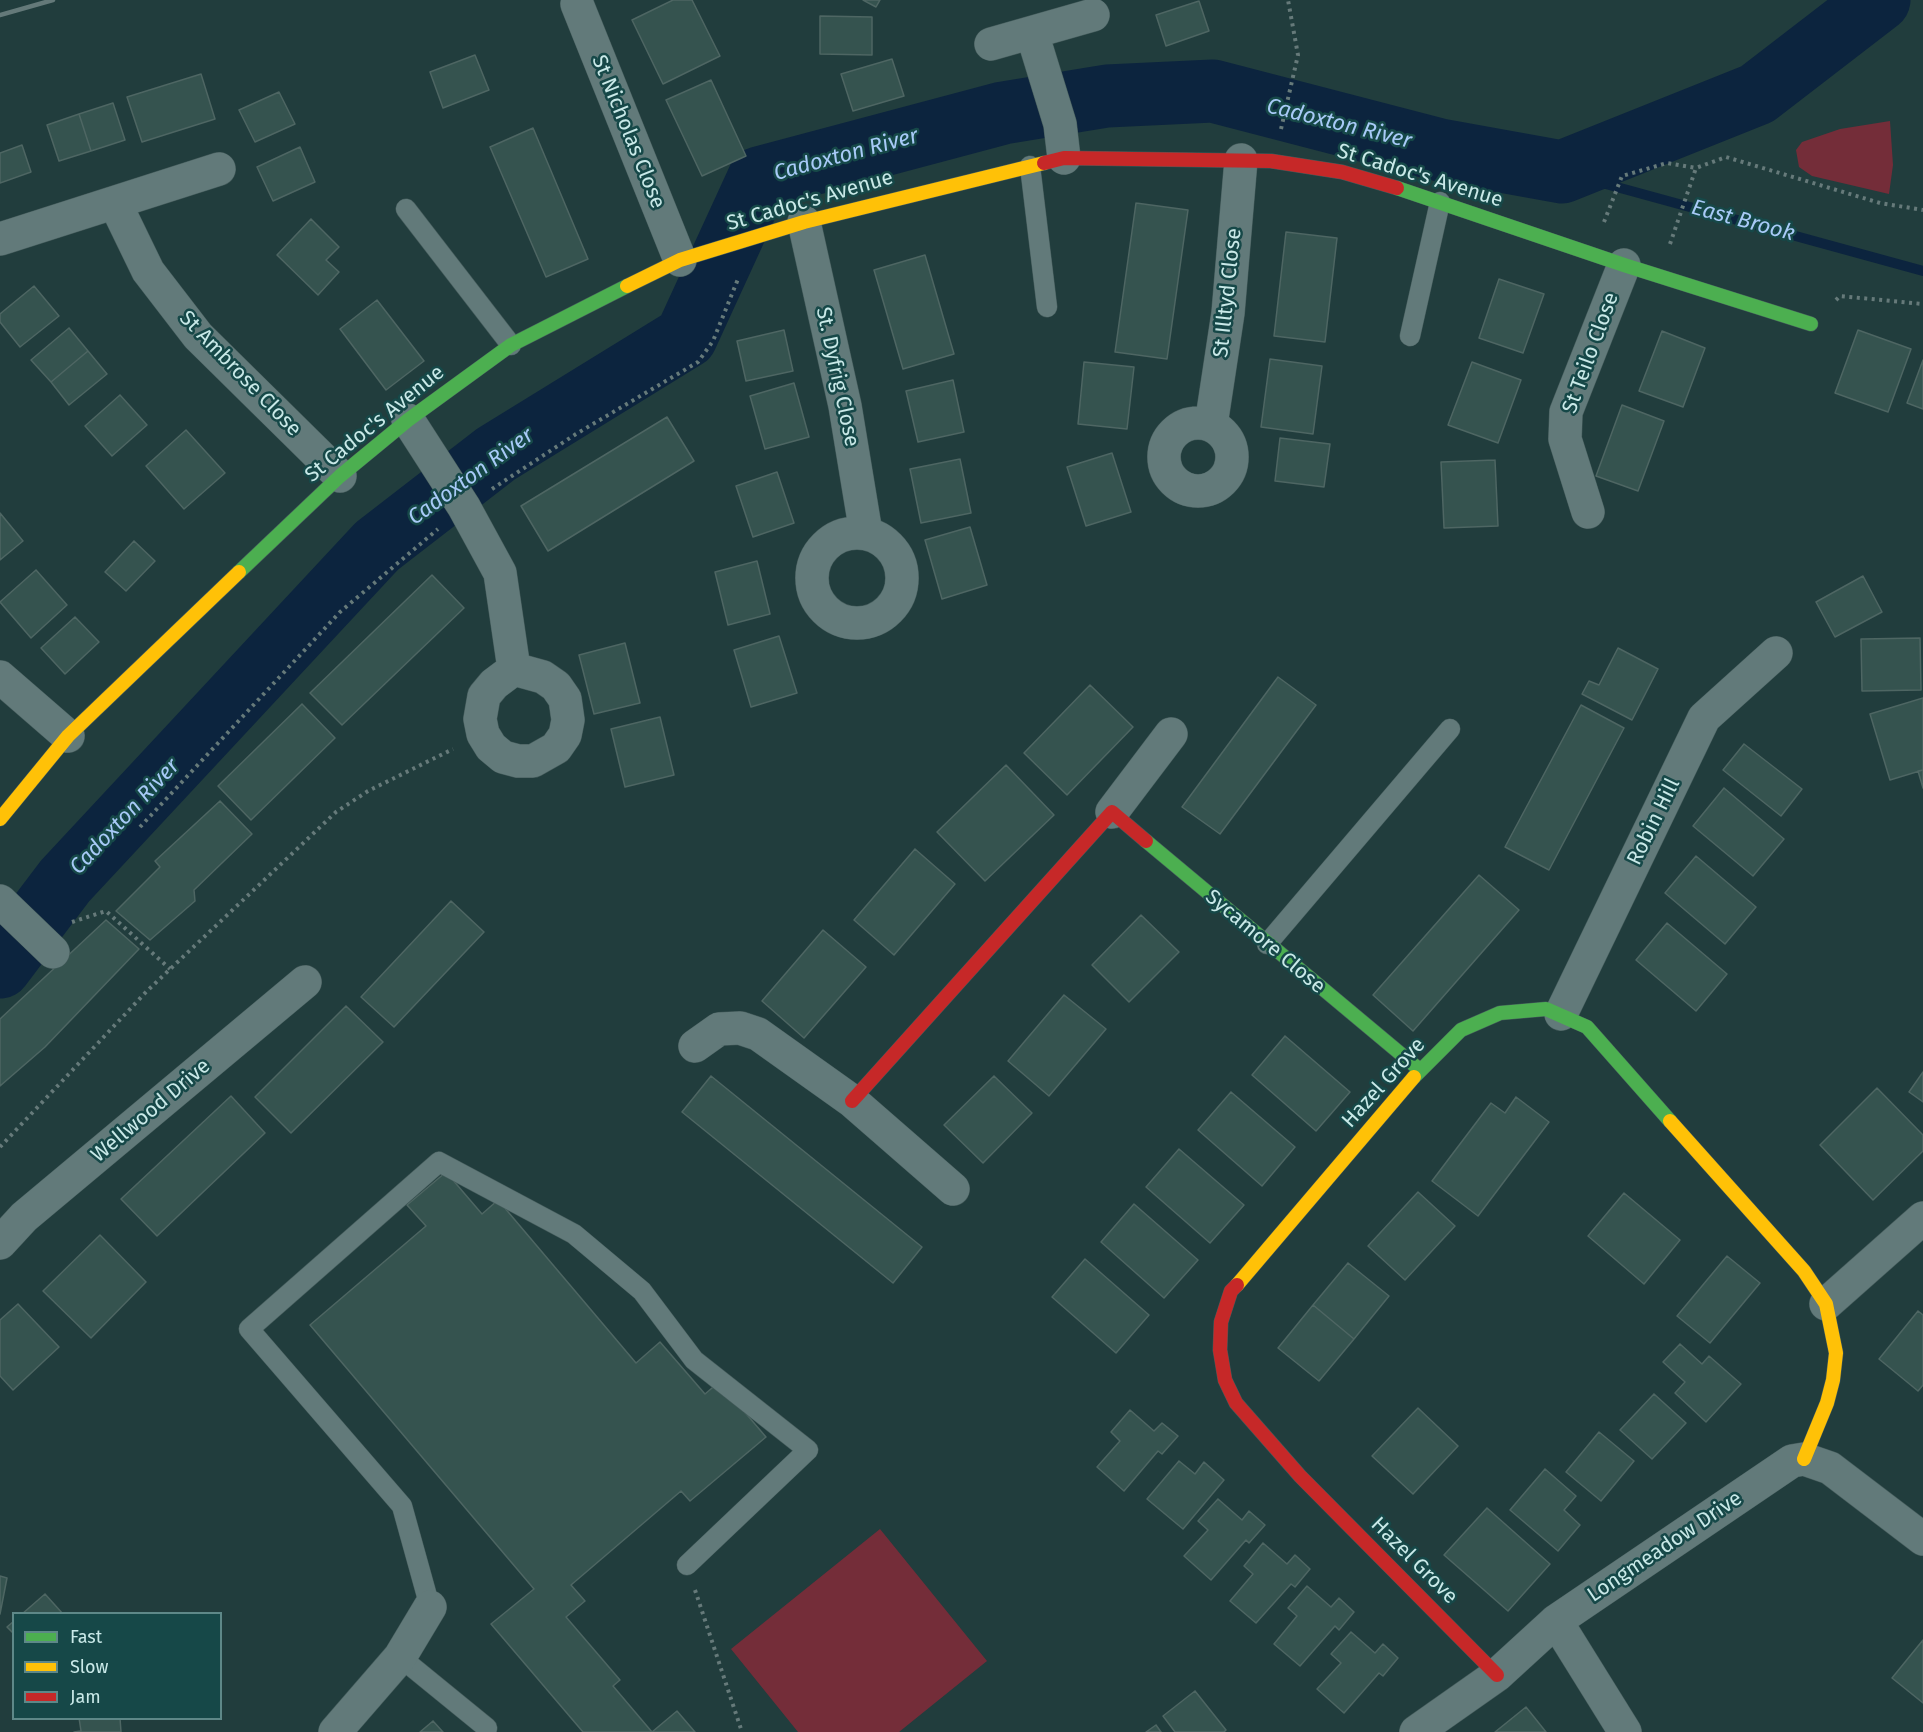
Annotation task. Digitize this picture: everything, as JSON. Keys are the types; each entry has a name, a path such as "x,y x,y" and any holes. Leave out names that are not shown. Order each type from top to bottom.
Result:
{"street":[{"name":"St Nicholas Close","path":"577,4 680,261"},
{"path":"992,44 1093,15"},
{"path":"1032,33 1060,124 1064,158"},
{"name":"St Cadoc's Avenue","path":"0,819 68,736 340,476 408,420 511,345 680,261 804,222 1064,158 1271,161 1342,172 1811,324"},
{"name":"St Illtyd Close","path":"1211,425 1228,313 1241,160"},
{"path":"0,239 219,169"},
{"name":"St Ambrose Close","path":"115,202 147,271 198,336 340,476"},
{"name":"St. Dyfrig Close","path":"804,222 845,406 866,533"},
{"name":"St Teilo Close","path":"1588,512 1565,439 1566,412 1624,265"},
{"path":"408,420 464,507 500,573 513,669"},
{"name":"Robin Hill","path":"1562,1014 1704,718 1776,653"},
{"path":"513,669 543,677 556,686 565,699 568,720 565,735 548,755 533,761 518,761 503,757 491,747 483,734 480,711 484,696 494,684 513,669"},
{"path":"0,677 68,736"},
{"path":"852,1101 1112,812 1171,734"},
{"name":"Sycamore Close","path":"1112,812 1420,1070"},
{"path":"0,901 43,943"},
{"name":"Wellwood Drive","path":"0,1243 24,1217 305,982"},
{"name":"Hazel Grove","path":"1497,1676 1300,1476 1236,1403 1225,1380 1220,1350 1221,1322 1231,1291 1420,1070 1461,1030 1500,1013 1546,1009 1562,1014 1587,1027 1610,1050 1804,1271 1826,1305 1836,1353 1833,1380 1804,1458"},
{"path":"695,1046 719,1029 750,1030 852,1101 952,1189"},
{"path":"1826,1305 1923,1218"},
{"path":"1804,1458 1830,1468 1923,1539"},
{"name":"Longmeadow Drive","path":"1416,1732 1497,1676 1556,1621 1778,1470 1792,1461 1804,1458"},
{"path":"335,1732 400,1657 430,1607"},
{"path":"1556,1621 1626,1732"}],"lane":[{"path":"1030,166 1047,307"},
{"path":"1410,336 1440,202"},
{"path":"406,209 511,345"},
{"path":"1267,944 1450,729"},
{"path":"430,1607 402,1506 249,1329 439,1162 574,1234 642,1291 694,1360 808,1450 687,1565"},
{"path":"400,1657 487,1728"}],"path":[{"path":"1281,130 1298,55 1288,0"},
{"path":"1606,217 1622,176 1667,163 1696,168 1726,157 1880,203 1923,210"},
{"path":"1680,213 1696,168"},
{"path":"140,827 340,612 464,507 576,434 698,362 713,341 755,237"},
{"path":"1811,324 1840,296 1923,304"},
{"path":"0,1147 170,969 336,812 368,791 483,734"},
{"path":"43,943 106,911 170,969"},
{"path":"687,1565 742,1732"}],"shaded area":[{"path":"1890,121 1893,165 1889,194 1812,176 1799,167 1796,150 1802,142 1840,129"},
{"path":"880,1529 987,1661 899,1732 798,1732 731,1649"}],"building":[{"path":"673,0 692,0 720,56 663,84 632,20"},
{"path":"863,0 880,0 876,7"},
{"path":"1199,1 1209,31 1166,46 1156,15"},
{"path":"820,16 872,17 872,55 820,54"},
{"path":"475,55 489,90 443,108 430,72"},
{"path":"892,59 904,96 853,111 841,74"},
{"path":"201,74 215,119 142,142 127,97"},
{"path":"711,80 746,156 702,176 666,100"},
{"path":"279,92 295,124 255,142 239,110"},
{"path":"113,103 125,140 91,151 79,114"},
{"path":"79,114 91,151 59,161 47,125"},
{"path":"533,128 588,259 546,277 490,147"},
{"path":"22,145 31,172 0,183 0,153"},
{"path":"300,147 315,182 273,201 257,167"},
{"path":"1136,203 1188,210 1167,359 1115,352"},
{"path":"311,219 339,247 326,260 339,272 318,295 277,255"},
{"path":"1286,232 1337,238 1325,342 1274,336"},
{"path":"925,255 954,354 903,369 874,270"},
{"path":"1499,279 1544,294 1523,353 1479,338"},
{"path":"34,286 59,316 20,347 0,322 0,314"},
{"path":"377,300 424,361 386,390 340,329"},
{"path":"69,328 88,351 51,382 31,360"},
{"path":"784,330 793,371 746,381 737,341"},
{"path":"1858,330 1911,349 1888,412 1835,393"},
{"path":"1662,331 1705,348 1683,407 1639,391"},
{"path":"88,351 107,374 69,405 51,382"},
{"path":"1270,359 1322,366 1313,434 1261,427"},
{"path":"1923,360 1923,409 1907,403"},
{"path":"1084,362 1134,367 1127,429 1078,424"},
{"path":"1472,362 1521,380 1498,443 1448,425"},
{"path":"953,380 964,432 918,442 906,391"},
{"path":"794,383 809,437 765,449 750,396"},
{"path":"120,395 147,425 112,456 85,426"},
{"path":"1622,405 1664,421 1638,491 1596,476"},
{"path":"667,417 694,461 548,551 521,506"},
{"path":"186,430 225,473 184,509 146,466"},
{"path":"1280,438 1330,444 1324,487 1275,481"},
{"path":"1112,453 1131,512 1086,526 1067,467"},
{"path":"960,459 971,513 921,523 910,469"},
{"path":"1495,460 1498,526 1444,528 1441,462"},
{"path":"777,472 794,523 753,537 736,486"},
{"path":"0,513 23,541 0,560"},
{"path":"970,527 987,585 942,599 925,540"},
{"path":"134,541 155,561 126,591 105,572"},
{"path":"757,561 770,614 728,625 715,572"},
{"path":"36,570 67,605 31,638 0,602"},
{"path":"432,575 464,608 342,725 310,693"},
{"path":"1863,576 1882,612 1835,637 1816,602"},
{"path":"75,617 99,642 65,674 41,648"},
{"path":"779,636 797,693 751,707 734,650"},
{"path":"1920,638 1921,690 1862,691 1861,639"},
{"path":"625,643 640,703 594,714 579,655"},
{"path":"1618,648 1658,669 1632,720 1582,694 1589,681 1599,685"},
{"path":"1278,677 1316,705 1220,834 1182,807"},
{"path":"1090,685 1133,727 1067,795 1024,753"},
{"path":"1923,698 1923,770 1890,780 1870,714"},
{"path":"302,704 335,738 251,820 218,786"},
{"path":"1581,705 1624,728 1549,870 1505,847"},
{"path":"660,717 674,775 625,787 611,729"},
{"path":"1744,744 1802,789 1781,816 1723,770"},
{"path":"1006,765 1054,815 985,881 937,832"},
{"path":"1923,770 1923,788 1918,771"},
{"path":"1724,788 1784,839 1753,876 1693,826"},
{"path":"220,801 252,834 194,890 195,901 150,940 116,911 160,867 155,861"},
{"path":"915,849 955,884 894,955 854,920"},
{"path":"1696,856 1756,907 1725,944 1665,893"},
{"path":"1479,875 1519,910 1413,1031 1373,995"},
{"path":"451,901 484,932 394,1027 361,997"},
{"path":"1141,915 1179,952 1129,1002 1092,965"},
{"path":"106,920 139,949 45,1047 0,1086 0,1019"},
{"path":"1667,923 1727,974 1696,1011 1636,960"},
{"path":"823,930 866,967 804,1038 762,1001"},
{"path":"1064,995 1106,1029 1049,1096 1008,1061"},
{"path":"346,1006 383,1042 291,1133 255,1097"},
{"path":"1285,1036 1350,1092 1316,1131 1252,1075"},
{"path":"1923,1072 1923,1102 1909,1092"},
{"path":"711,1076 922,1247 893,1283 682,1112"},
{"path":"994,1076 1032,1113 983,1163 944,1125"},
{"path":"1877,1088 1923,1135 1923,1151 1873,1200 1820,1145"},
{"path":"1231,1092 1295,1147 1262,1186 1198,1130"},
{"path":"231,1096 265,1133 157,1236 121,1199"},
{"path":"1516,1097 1549,1122 1478,1216 1432,1181 1491,1103 1505,1113"},
{"path":"1179,1149 1244,1205 1210,1243 1146,1187"},
{"path":"446,1172 482,1214 498,1200 636,1363 660,1342 705,1394 719,1382 766,1437 690,1501 681,1491 571,1585 585,1601 566,1617 620,1680 613,1686 652,1732 583,1732 491,1624 534,1589 310,1325 426,1226 407,1205"},
{"path":"1418,1192 1455,1226 1405,1280 1368,1246"},
{"path":"1624,1193 1680,1240 1644,1284 1588,1236"},
{"path":"1134,1204 1198,1260 1164,1298 1101,1242"},
{"path":"100,1235 146,1282 91,1338 43,1291"},
{"path":"1727,1256 1760,1283 1710,1343 1677,1316"},
{"path":"1085,1259 1149,1315 1116,1353 1052,1297"},
{"path":"1348,1263 1389,1296 1354,1339 1313,1305"},
{"path":"18,1304 59,1347 13,1390 0,1376 0,1320"},
{"path":"1313,1305 1354,1339 1319,1381 1278,1348"},
{"path":"1918,1311 1923,1315 1923,1385 1918,1391 1879,1359"},
{"path":"1680,1344 1702,1364 1709,1356 1741,1384 1706,1422 1675,1393 1685,1382 1663,1362"},
{"path":"1654,1394 1686,1423 1652,1459 1620,1430"},
{"path":"1418,1408 1458,1446 1413,1494 1372,1456"},
{"path":"1130,1410 1154,1431 1162,1423 1178,1436 1162,1454 1158,1451 1124,1491 1097,1467 1120,1441 1111,1432"},
{"path":"1599,1432 1634,1461 1601,1501 1566,1472"},
{"path":"1179,1461 1195,1474 1204,1462 1224,1480 1183,1529 1147,1499"},
{"path":"1545,1469 1576,1496 1564,1510 1580,1525 1558,1551 1510,1510"},
{"path":"1218,1499 1242,1520 1249,1511 1265,1525 1249,1543 1246,1540 1211,1580 1184,1556 1208,1530 1198,1521"},
{"path":"1487,1508 1550,1564 1508,1611 1444,1555"},
{"path":"1263,1543 1287,1564 1295,1555 1310,1569 1295,1587 1291,1584 1256,1623 1230,1601 1253,1574 1244,1566"},
{"path":"0,1576 7,1578 0,1614"},
{"path":"1307,1586 1331,1607 1339,1598 1354,1612 1339,1630 1335,1626 1300,1666 1274,1644 1297,1616 1288,1608"},
{"path":"45,1594 61,1612 24,1612"},
{"path":"12,1623 12,1632 7,1627"},
{"path":"1351,1632 1375,1653 1383,1644 1398,1658 1383,1676 1379,1673 1344,1713 1317,1689 1341,1663 1331,1654"},
{"path":"1923,1640 1923,1703 1892,1678"},
{"path":"1195,1691 1226,1730 1224,1732 1175,1732 1163,1716"},
{"path":"1526,1707 1546,1732 1495,1732"},
{"path":"677,1711 695,1732 652,1732"},
{"path":"79,1720 120,1720 121,1732 74,1732 81,1731"},
{"path":"433,1721 443,1732 420,1732"},
{"path":"1156,1725 1161,1732 1146,1732"}],"waterway":[{"name":"Cadoxton River","path":"0,967 65,881 377,546 496,454 686,337 759,178 1003,113 1107,96 1213,91 1440,150 1562,172 1757,94 1879,0"},
{"name":"East Brook","path":"1562,172 1923,271"}],"railway":[{"path":"0,15 53,0"}],"traffic: fast":[{"path":"1397,188 1624,265 1811,324"},
{"path":"239,572 340,476 408,420 511,345 627,286"},
{"path":"1146,841 1420,1070"},
{"path":"1414,1077 1461,1030 1500,1013 1546,1009 1587,1027 1670,1121"}],"traffic: slow":[{"path":"627,286 680,260 804,222 1044,163"},
{"path":"0,819 68,736 239,572"},
{"path":"1237,1285 1414,1077"},
{"path":"1670,1121 1804,1271 1826,1304 1836,1353 1833,1380 1827,1403 1804,1459"}],"traffic: jam":[{"path":"1044,163 1064,158 1271,161 1342,172 1397,188"},
{"path":"852,1101 1112,812 1146,841"},
{"path":"1237,1285 1231,1291 1221,1322 1220,1350 1225,1380 1236,1403 1300,1476 1497,1675"}]}
